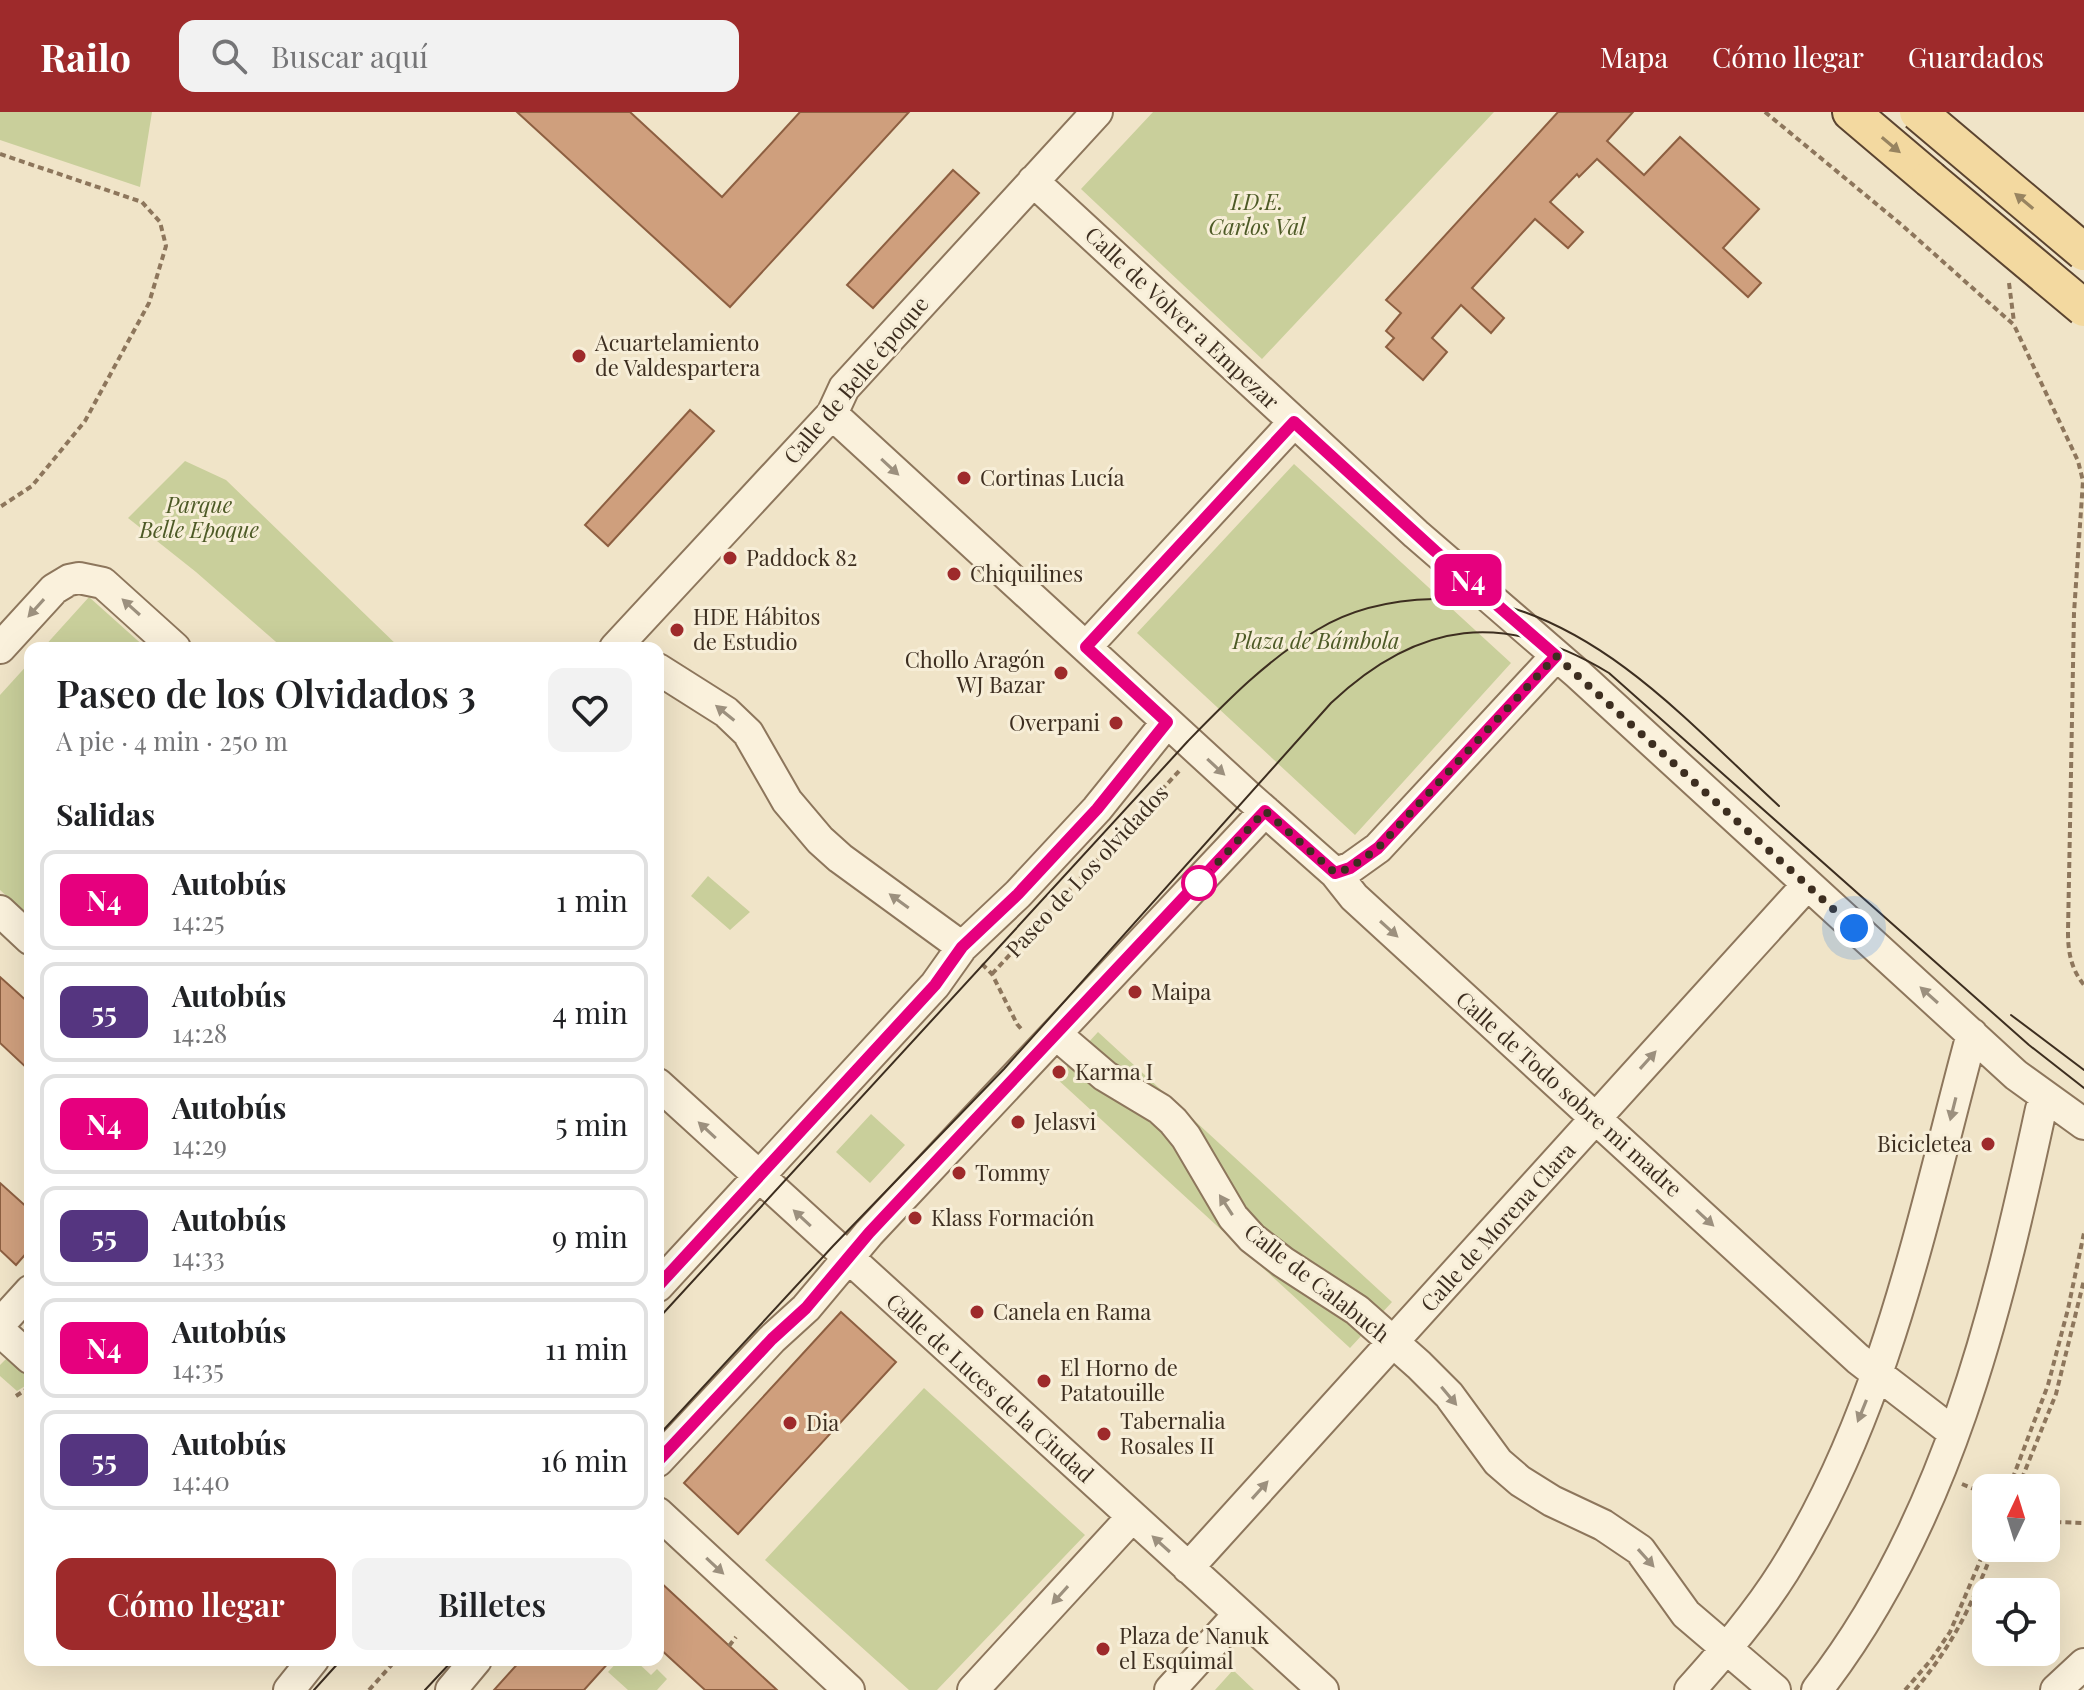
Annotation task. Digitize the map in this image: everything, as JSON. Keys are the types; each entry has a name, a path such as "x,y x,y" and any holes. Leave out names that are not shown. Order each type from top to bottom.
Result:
{"main road":[{"path":"1851,112 2084,308"},
{"path":"1918,112 2084,252"}],"street":[{"name":"Calle de Belle époque","path":"626,642 832,414 844,388 1097,112"},
{"name":"Calle de Volver a Empezar","path":"1033,181 1416,534 1556,656 1972,1034 2046,1106 2084,1124"},
{"path":"664,1455 772,1339 806,1308 869,1233 1265,811 832,414"},
{"path":"1086,647 1294,422"},
{"path":"0,648 54,589 79,578 103,583 168,642"},
{"path":"1335,873 1350,868 1378,848 1556,656"},
{"path":"664,673 726,712 748,733 787,801 820,840 962,947"},
{"name":"Paseo de Los olvidados","path":"664,1279 935,985 962,947 1018,894 1087,820 1167,722"},
{"name":"Calle de Todo sobre mi madre","path":"1265,811 1335,873 1354,897 1875,1375 1954,1433"},
{"name":"Calle de Morena Clara","path":"1188,1568 1807,885"},
{"path":"0,911 24,933"},
{"path":"1690,1690 1764,1601 1812,1525 1834,1479 1894,1322 1972,1034"},
{"name":"Calle de Calabuch","path":"1050,1042 1160,1109 1186,1137 1227,1208 1252,1238 1357,1310 1394,1342 1449,1395 1498,1462 1520,1481 1552,1501 1603,1525 1640,1550 1686,1614 1775,1690"},
{"name":"Calle de Luces de la Ciudad","path":"664,1090 1323,1690"},
{"path":"1817,1690 1847,1651 1897,1566 1939,1475 1979,1364 2046,1106"},
{"path":"0,1324 24,1298"},
{"path":"0,1331 24,1353"},
{"path":"973,1690 1132,1517"},
{"path":"664,1519 849,1690"},
{"path":"1170,1690 1239,1614"},
{"path":"2056,1690 2084,1664"},
{"path":"289,1690 308,1666"},
{"path":"451,1690 471,1666"}],"path":[{"path":"1765,112 1903,226 2014,325"},
{"path":"0,154 142,202 160,222 166,246 149,303 85,421 32,486 0,507"},
{"path":"2008,276 2014,325 2078,461 2083,481 2074,613 2068,932 2070,959 2084,985"},
{"name":"Paseo de Los olvidados","path":"992,974 1182,768"},
{"name":"Paseo de Los olvidados","path":"962,947 992,974 1017,1024 1050,1042"},
{"path":"2014,1474 2048,1385 2084,1233"},
{"path":"2024,1474 2056,1394 2084,1280"},
{"path":"16,1396 24,1391"},
{"path":"1961,1484 1972,1488"},
{"path":"2060,1522 2084,1523"},
{"path":"1905,1690 1950,1632 1980,1562"},
{"path":"1915,1690 1951,1644 1968,1613 1988,1562"},
{"path":"729,1646 736,1637"},
{"path":"369,1690 391,1666"}],"green space":[{"path":"0,112 152,112 140,187 0,140"},
{"name":"I.D.E. Carlos Val","path":"1153,112 1494,112 1262,359 1081,189"},
{"name":"Parque Belle Epoque","path":"185,461 226,480 394,642 276,642 128,518"},
{"name":"Plaza de Bámbola","path":"1294,464 1511,663 1355,835 1137,633"},
{"path":"89,597 139,642 48,642"},
{"path":"24,669 24,912 0,890 0,695"},
{"path":"708,876 750,912 730,930 691,896"},
{"path":"1098,1032 1392,1302 1380,1315 1345,1283 1284,1246 1266,1231 1242,1205 1202,1135 1086,1045"},
{"path":"1068,1065 1163,1132 1326,1303 1362,1335 1350,1348 1056,1078"},
{"path":"871,1114 905,1145 870,1183 836,1152"},
{"path":"10,1355 24,1368 24,1387 17,1391 0,1376 0,1365"},
{"path":"924,1388 1085,1535 937,1690 909,1690 765,1560"},
{"path":"614,1666 641,1666 651,1675 657,1669 667,1679 657,1690 628,1690 608,1672"},
{"path":"1233,1670 1254,1690 1215,1690"}],"building":[{"path":"517,112 630,112 722,197 800,112 909,112 730,307"},
{"path":"1558,112 1633,112 1607,141 1644,175 1680,137 1759,209 1723,248 1761,283 1748,297 1597,159 1579,177 1577,174 1550,202 1583,232 1568,248 1535,219 1472,288 1504,318 1491,333 1461,305 1432,338 1447,352 1423,380 1386,347 1394,338 1386,331 1401,313 1386,300"},
{"path":"953,170 979,193 873,308 847,285"},
{"path":"690,410 714,431 608,546 585,525"},
{"path":"0,977 24,999 24,1065 0,1043"},
{"path":"0,1183 24,1205 24,1256 16,1265 0,1250"},
{"name":"Dia","path":"841,1312 896,1362 738,1534 684,1483"},
{"path":"664,1586 777,1690 705,1690 664,1652"},
{"path":"516,1666 606,1666 584,1690 494,1690"}],"tram line":[{"path":"664,1312 1188,741 1265,667 1299,642 1344,616 1404,601 1464,599 1488,601 1537,617 1576,636 1649,686 1779,806"},
{"path":"664,1429 833,1246 1004,1069 1331,703 1364,675 1397,654 1430,640 1464,633 1499,633 1534,639 1571,653 1609,673 2029,1045 2084,1088"},
{"path":"2011,1015 2084,1070"},
{"path":"314,1690 336,1666"},
{"path":"425,1690 447,1666"}],"bus line":[{"name":"N4","path":"664,1279 935,985 970,938 1018,894 1097,809 1167,722 1086,647 1294,422 1556,656 1378,848 1350,868 1335,873 1265,811 869,1233 806,1308 772,1339 664,1454"}],"place":[{"name":"Acuartelamiento de Valdespartera","path":"579,356"},
{"name":"Cortinas Lucía","path":"964,478"},
{"name":"Paddock 82","path":"730,558"},
{"name":"Chiquilines","path":"954,574"},
{"name":"HDE Hábitos de Estudio","path":"677,630"},
{"name":"Chollo Aragón WJ Bazar","path":"1061,673"},
{"name":"Overpani","path":"1116,723"},
{"name":"Maipa","path":"1135,992"},
{"name":"Karma I","path":"1059,1072"},
{"name":"Jelasvi","path":"1018,1122"},
{"name":"Bicicletea","path":"1988,1144"},
{"name":"Tommy","path":"959,1173"},
{"name":"Klass Formación","path":"915,1218"},
{"name":"Canela en Rama","path":"977,1312"},
{"name":"El Horno de Patatouille","path":"1044,1381"},
{"name":"Dia","path":"790,1423"},
{"name":"Tabernalia Rosales II","path":"1104,1434"},
{"name":"Plaza de Nanuk el Esquimal","path":"1103,1649"}],"route":[{"path":"1199,883 1265,811 1335,873 1363,860 1378,848 1556,656 1854,928"}]}
